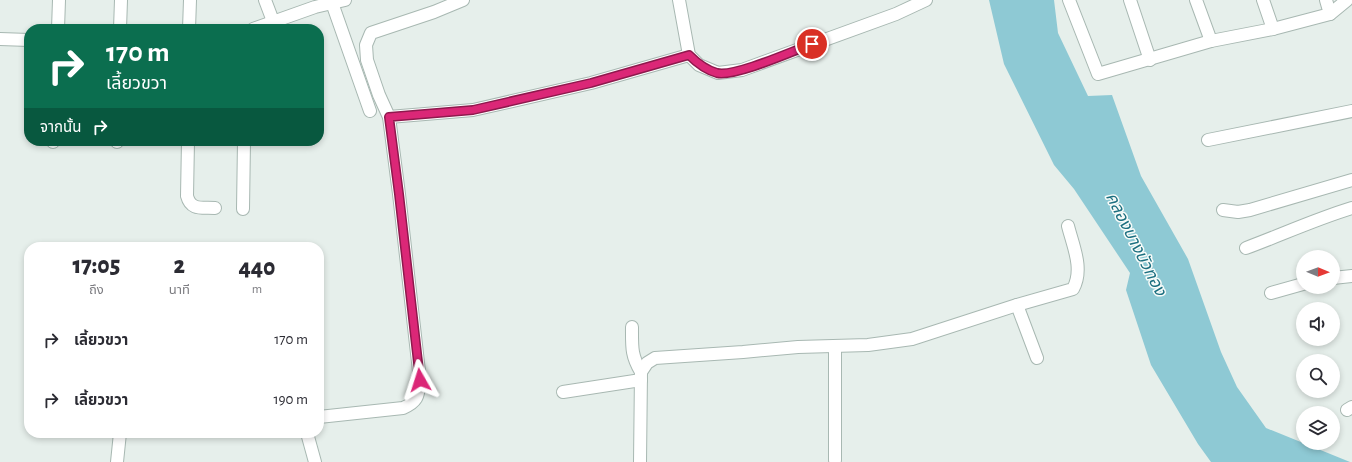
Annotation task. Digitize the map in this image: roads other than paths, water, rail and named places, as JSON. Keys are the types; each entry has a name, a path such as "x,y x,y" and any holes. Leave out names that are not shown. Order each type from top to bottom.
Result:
{"street":[{"path":"58,24 59,0"},
{"path":"120,24 121,0"},
{"path":"189,24 190,0"},
{"path":"265,0 273,24"},
{"path":"278,24 315,7 331,2 345,0"},
{"path":"324,416 403,408 412,404 418,396 420,380 389,117 379,95 367,60 366,45 371,33 434,12 463,0"},
{"path":"679,0 689,55 699,65 718,73 742,70 896,14 926,0"},
{"path":"1069,0 1098,74 1211,41 1273,29 1330,14 1347,0"},
{"path":"1130,0 1150,60"},
{"path":"1196,0 1211,41"},
{"path":"1263,0 1273,29"},
{"path":"1326,0 1330,14"},
{"path":"331,2 370,111"},
{"path":"0,39 24,40"},
{"path":"389,117 473,110 591,83 689,55"},
{"path":"1208,140 1352,111"},
{"path":"188,146 187,196 189,203 193,206 215,208"},
{"path":"243,209 244,146"},
{"path":"1223,210 1238,212 1250,210 1352,180"},
{"path":"1246,248 1352,208"},
{"path":"640,462 641,376 647,362 655,358 663,357 798,347 868,345 912,339 1017,305 1074,289 1078,281 1078,268 1068,226"},
{"path":"1340,277 1352,276"},
{"path":"1271,293 1296,286"},
{"path":"1017,305 1037,358"},
{"path":"632,327 632,352 641,376"},
{"path":"835,347 835,460"},
{"path":"563,392 641,376"},
{"path":"117,462 119,438"},
{"path":"309,438 315,462"}],"water":[{"name":"คลองบางบัวทอง","path":"989,0 1054,0 1058,33 1088,96 1112,95 1141,176 1188,259 1221,352 1237,387 1266,428 1296,440 1296,450 1320,450 1350,462 1211,462 1198,444 1151,365 1126,290 1130,273 1074,189 1054,165 1004,64"}]}
